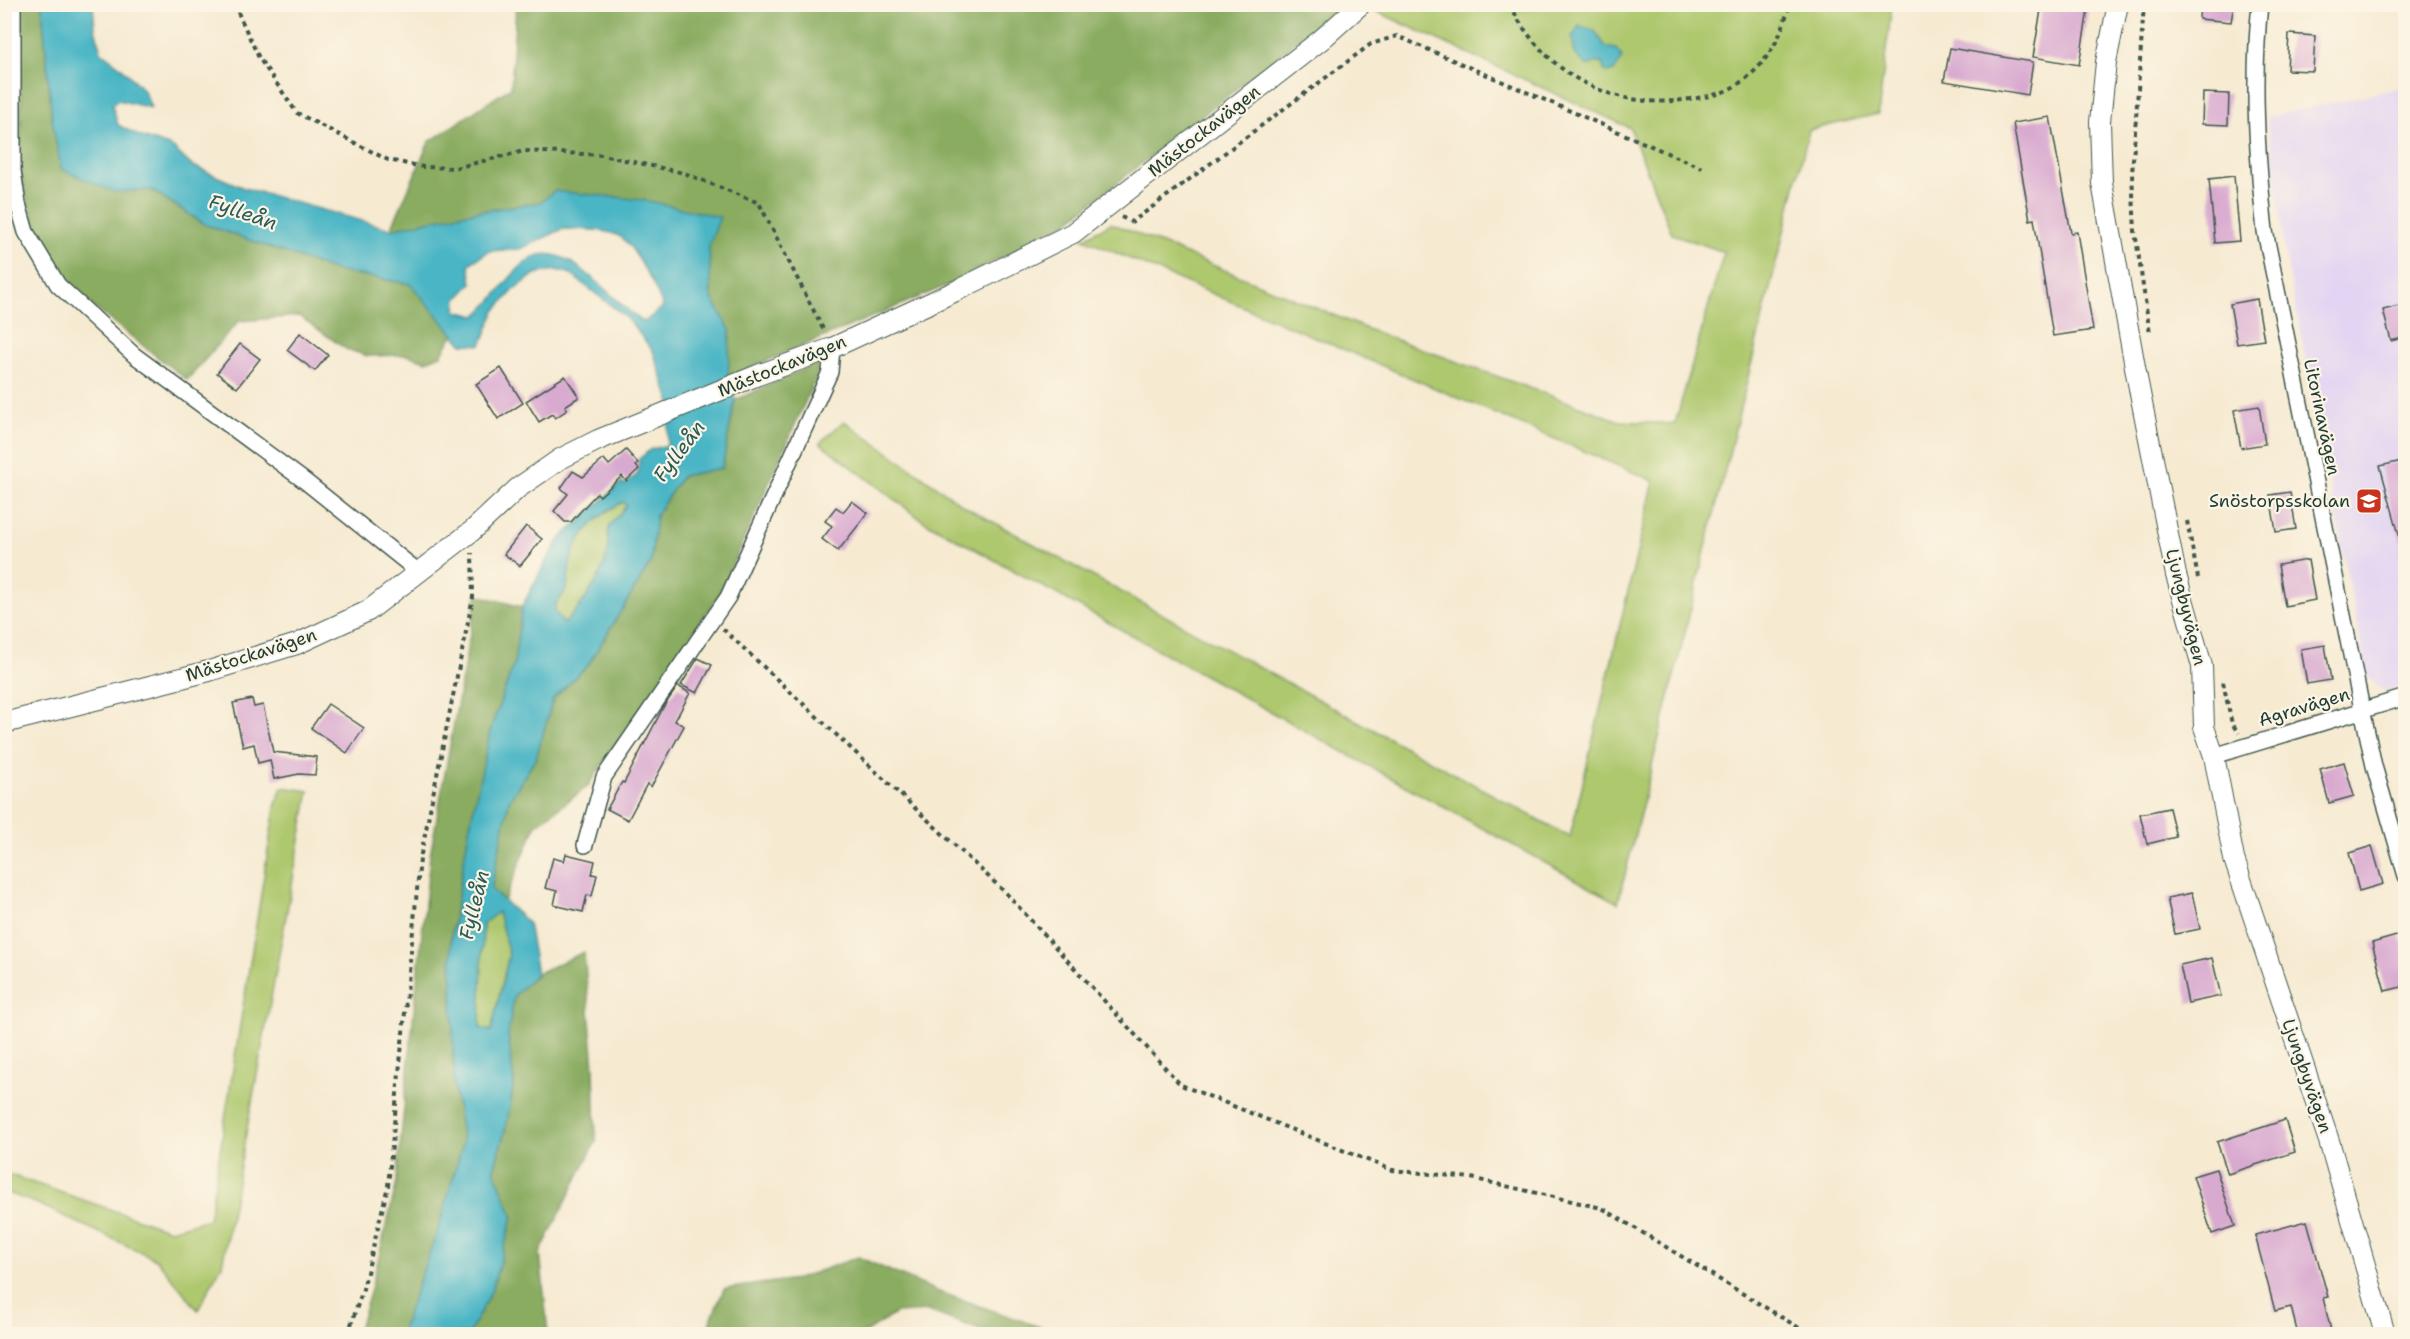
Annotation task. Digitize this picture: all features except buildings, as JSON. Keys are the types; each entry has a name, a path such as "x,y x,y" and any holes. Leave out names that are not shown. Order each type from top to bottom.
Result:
{"street":[{"path":"13,4 13,171 18,204 26,232 58,285 134,355 306,482 420,573"},
{"name":"Mästockavägen","path":"4,723 209,671 297,644 368,611 472,531 518,488 560,459 598,440 758,375 832,348 958,290 1073,233 1322,39 1361,4"},
{"name":"Ljungbyvägen","path":"2118,4 2106,62 2100,122 2102,183 2176,575 2202,666 2204,727 2214,756 2234,859 2329,1141 2385,1335"},
{"name":"Litorinavägen","path":"2260,4 2256,101 2258,166 2265,231 2374,766 2399,829 2406,876"},
{"path":"585,845 604,777 728,597 830,372 832,348"},
{"name":"Agravägen","path":"2214,756 2406,696"}],"path":[{"path":"234,4 259,58 297,113 388,160 423,167 455,168 524,151 602,156 684,173 759,203 832,348"},
{"path":"1510,4 1536,42 1568,73 1593,87 1617,96 1640,101 1669,101 1722,93 1745,80 1762,64 1779,41 1789,4"},
{"path":"2144,4 2132,174 2135,231 2151,335"},
{"path":"1104,209 1132,222 1371,44 1397,36 1702,168"},
{"path":"2184,509 2198,578"},
{"path":"348,1335 363,1289 388,1186 420,859 473,597 472,531"},
{"path":"713,619 1006,893 1181,1085 1392,1170 1472,1178 1602,1208 1809,1335"},
{"path":"2222,678 2232,724 2239,730 2243,746"}],"shaded area":[{"name":"Snöstorpsskolan","path":"2405,87 2406,685 2384,691 2367,677 2284,247 2267,117"}],"green space":[{"path":"1376,4 1892,5 1878,114 1809,130 1618,903 922,520 820,443 844,421 964,506 1570,837 1654,481 1083,239 1111,223 1367,329 1620,421 1675,424 1724,252 1672,234 1630,128 1371,9"},
{"path":"20,5 42,5 52,120 114,191 152,190 204,224 336,271 410,284 454,333 441,355 426,361 407,355 368,356 346,349 299,316 239,321 187,380 91,305 64,278 44,243 27,202 21,171"},
{"path":"516,5 1340,5 1066,223 955,282 728,377 730,330 711,296 709,246 719,217 541,202 461,214 391,229 429,142 511,87"},
{"path":"818,363 817,375 720,593 587,787 536,825 504,901 491,890 509,801 536,758 553,699 588,665 651,562 656,515 682,476 722,468 735,400"},
{"path":"623,502 626,505 609,528 608,552 601,572 578,609 564,624 555,612 555,604 567,586 575,548 592,524"},
{"path":"477,595 522,607 514,664 491,728 469,830 451,939 454,1084 463,1143 439,1227 401,1334 357,1334 370,1293 396,1186 430,856"},
{"path":"282,787 309,791 222,1265 198,1310 156,1259 38,1204 5,1192 5,1173 170,1230 209,1219 275,807"},
{"path":"498,912 509,955 491,1031 480,1028 483,923"},
{"path":"584,952 594,1067 596,1141 540,1253 548,1334 469,1334 492,1290 513,1216 494,1170 507,1123 514,1082 508,1036 514,996 538,973"},
{"path":"858,1257 939,1292 1060,1334 990,1334 928,1311 896,1313 863,1334 705,1334 724,1289 797,1279"}],"water":[{"name":"Fylleån","path":"42,5 93,5 95,28 101,52 121,67 144,91 151,108 118,100 112,105 118,125 139,136 172,147 191,165 244,188 391,229 461,214 541,202 554,191 644,200 720,217 709,246 711,296 730,330 728,377 735,400 722,468 682,476 656,515 651,562 588,665 553,699 536,758 509,801 491,889 528,923 537,973 514,996 508,1036 514,1082 507,1123 494,1170 513,1216 492,1290 469,1334 401,1334 439,1227 463,1143 454,1084 451,939 469,830 491,728 514,664 522,607 561,538 622,482 624,485 638,474 639,459 651,449 667,446 670,401 653,351 627,318 569,273 555,270 535,274 513,291 495,311 481,345 462,344 410,284 336,271 204,224 152,190 114,192 61,169 52,120","holes":["563,229 591,230 619,236 631,248 644,268 663,307 644,322 574,264 559,256 544,254 522,265 476,316 456,311 457,299 472,283 469,264 489,251 520,249","623,502 626,505 609,528 608,552 601,572 578,609 564,624 555,612 555,604 567,586 575,548 592,524","498,912 509,955 491,1031 480,1028 483,924"]},
{"path":"1579,26 1594,30 1606,47 1616,49 1623,58 1614,71 1608,73 1604,70 1602,63 1598,62 1587,66 1575,54 1572,37"}],"place":[{"name":"Snöstorpsskolan","path":"2369,501"}]}
